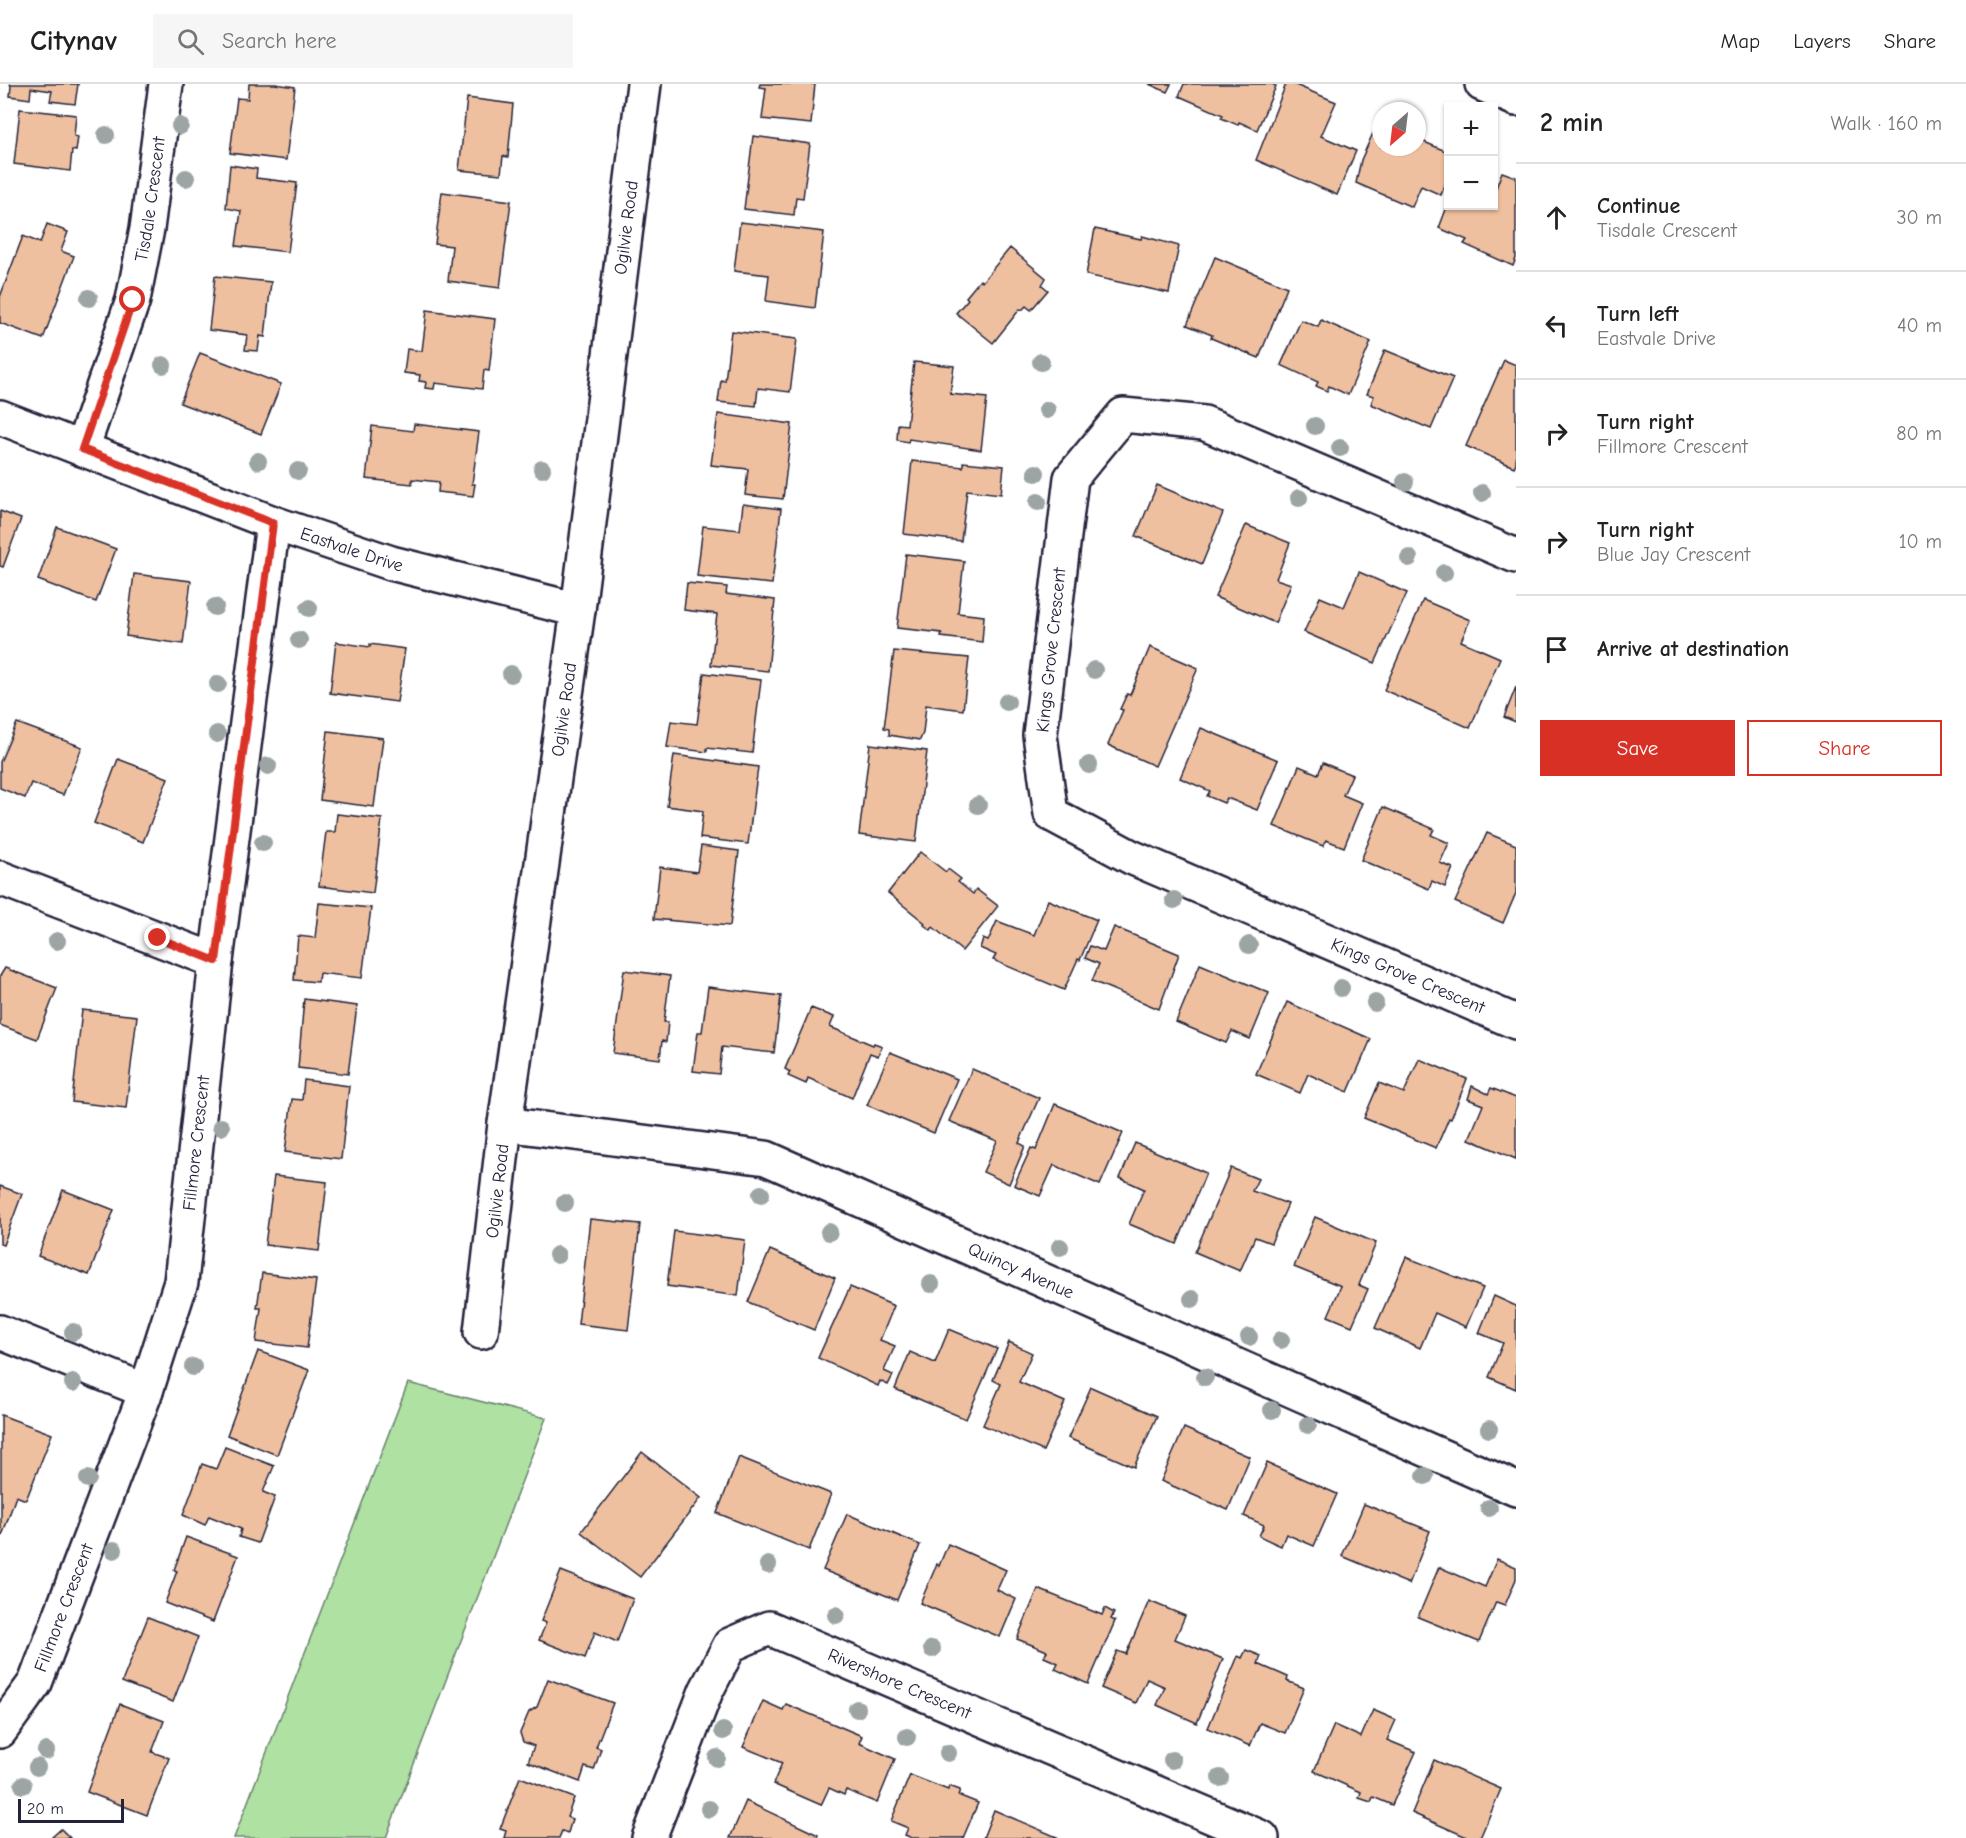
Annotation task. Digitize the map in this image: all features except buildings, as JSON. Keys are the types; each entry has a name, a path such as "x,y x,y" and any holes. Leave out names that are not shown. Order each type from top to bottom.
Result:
{"street":[{"name":"Tisdale Crescent","path":"82,449 133,300 147,229 166,84"},
{"name":"Ogilvie Road","path":"481,1332 505,1124 578,610 644,84"},
{"path":"1482,84 1516,99"},
{"name":"Kings Grove Crescent","path":"1516,556 1204,423 1123,415 1071,478 1040,735 1051,814 1131,857 1516,1022"},
{"name":"Eastvale Drive","path":"0,417 273,523 391,563 578,610"},
{"name":"Fillmore Crescent","path":"0,1731 35,1683 146,1391 181,1282 216,961 273,523"},
{"path":"0,878 216,961"},
{"name":"Quincy Avenue","path":"505,1124 766,1158 1516,1490"},
{"path":"0,1332 146,1391"},
{"name":"Rivershore Crescent","path":"649,1838 706,1691 730,1645 769,1628 1262,1838"}],"green space":[{"path":"408,1383 546,1418 386,1838 234,1838"}],"route":[{"path":"133,300 82,449 273,523 216,961 158,938"}]}
